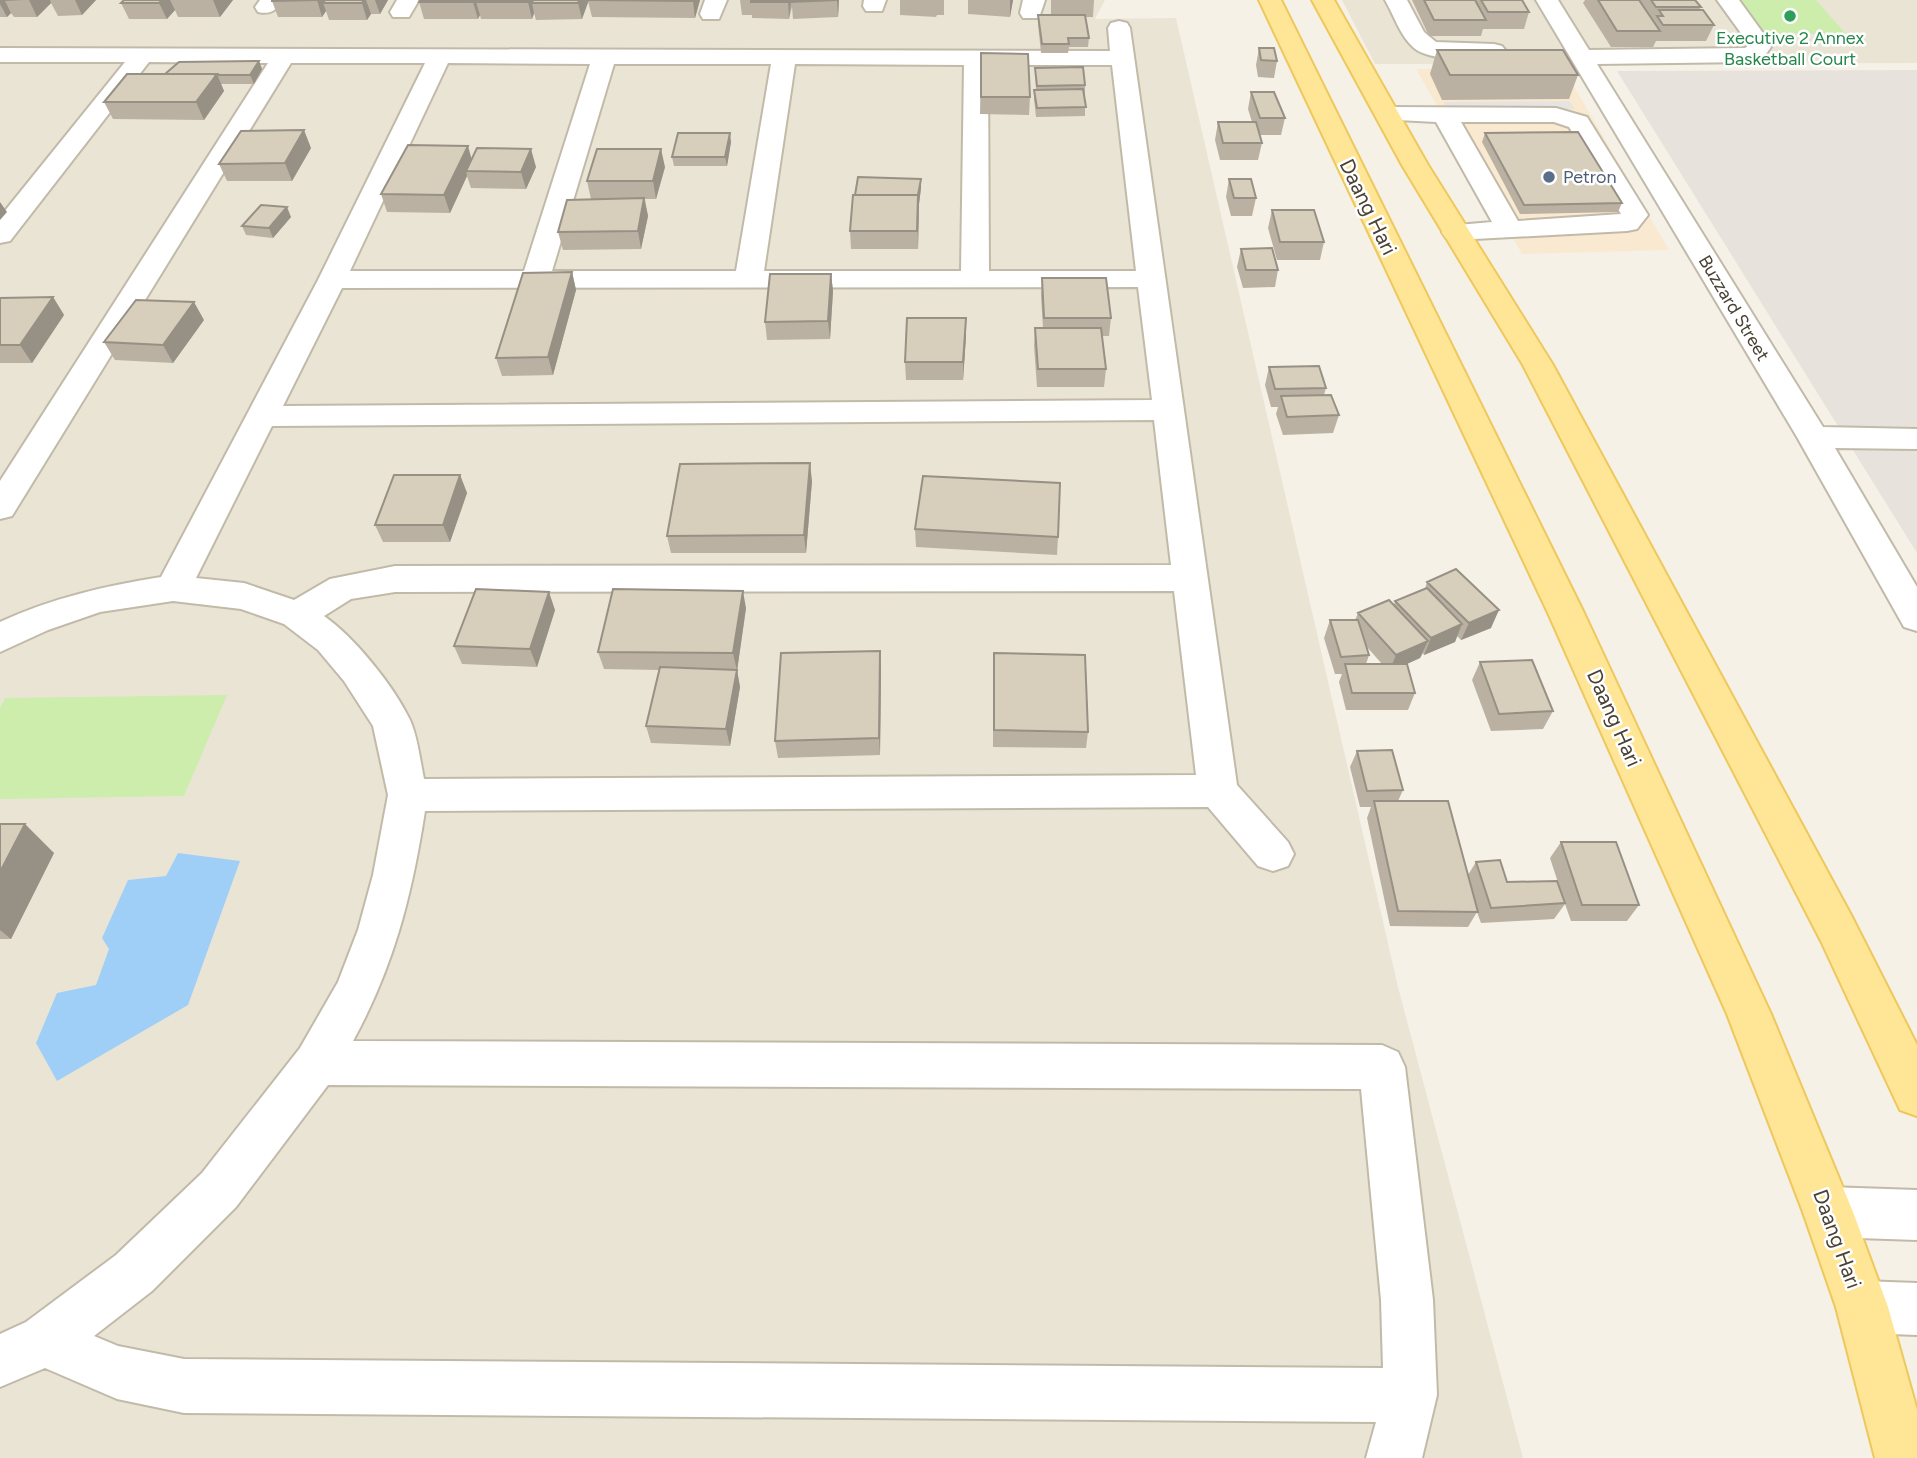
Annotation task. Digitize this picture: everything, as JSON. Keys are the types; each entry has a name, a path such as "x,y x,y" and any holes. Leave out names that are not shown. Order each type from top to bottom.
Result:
{"main road":[{"name":"Daang Hari","path":"1270,0 1382,167 1566,613 1749,1014 1828,1212 1862,1307 1903,1458"},
{"name":"Daang Hari","path":"1324,0 1387,114 1382,167"},
{"name":"Daang Hari","path":"1382,167 1456,232 1544,377 1836,928 1917,1094"}],"street":[{"path":"1396,0 1426,47 1443,50 1510,51"},
{"name":"Buzzard Street","path":"1546,0 1813,437 1917,618"},
{"path":"1550,51 1579,54 1751,55 1760,47 1728,0"},
{"path":"1119,28 1218,791 1273,854"},
{"path":"0,55 1122,58"},
{"path":"0,235 142,55"},
{"path":"0,508 284,56"},
{"path":"173,588 332,279 440,56"},
{"path":"535,279 604,57"},
{"path":"750,279 784,57"},
{"path":"975,279 976,57"},
{"path":"1387,114 1569,117 1578,122 1635,215 1627,223 1456,232"},
{"path":"1444,114 1509,229"},
{"path":"332,279 1152,279"},
{"path":"261,416 1168,410"},
{"path":"1813,437 1917,439"},
{"path":"297,615 342,588 395,579 1190,578"},
{"path":"0,638 35,621 97,600 173,588 244,596 297,615 340,650 392,723 408,795 380,930 357,991 316,1063 219,1190 134,1273 23,1351"},
{"path":"408,795 1218,791"},
{"path":"316,1063 1381,1067 1407,1300 1410,1395 1394,1458"},
{"path":"1828,1212 1917,1215"},
{"path":"1862,1307 1917,1308"},
{"path":"23,1351 184,1385 1410,1395"}],"shaded area":[{"path":"0,0 1105,0 1095,19 1176,18 1398,987 1523,1458 0,1458"},
{"path":"1342,0 1917,0 1917,63 1375,64"},
{"path":"1416,69 1564,69 1669,250 1522,254"},
{"path":"1917,70 1917,553 1617,71"},
{"path":"1569,101 1575,109 1447,110 1444,102"}],"green space":[{"name":"Executive 2 Annex Basketball Court","path":"1737,0 1816,0 1846,34 1761,33"},
{"path":"227,695 184,796 0,799 0,708 5,698"}],"water":[{"path":"178,853 240,861 188,1005 57,1081 36,1043 57,993 96,985 109,949 102,938 128,880 166,876"}],"building":[{"path":"124,0 162,0 159,3 121,3"},
{"path":"325,0 364,0 362,3 323,3"},
{"path":"420,0 474,0 419,2"},
{"path":"477,0 529,0 476,2"},
{"path":"533,0 579,0 578,3 532,3"},
{"path":"588,0 693,0 693,1"},
{"path":"788,0 788,2 751,2"},
{"path":"792,0 837,0 791,2"},
{"path":"1424,0 1475,0 1486,20 1434,20"},
{"path":"1481,0 1522,0 1529,12 1488,12"},
{"path":"1598,0 1639,0 1660,31 1617,31"},
{"path":"1651,0 1695,0 1701,7 1656,7"},
{"path":"1659,10 1703,10 1714,25 1663,25 1657,16 1663,16"},
{"path":"1038,15 1085,15 1089,38 1068,38 1069,44 1042,44"},
{"path":"1259,48 1274,48 1277,61 1261,60"},
{"path":"1437,50 1563,50 1578,75 1450,75"},
{"path":"981,53 1028,54 1030,97 981,97"},
{"path":"259,61 250,75 165,74 179,62"},
{"path":"1083,67 1085,85 1037,86 1035,68"},
{"path":"127,74 217,74 196,102 104,102"},
{"path":"1083,89 1086,107 1037,108 1034,90"},
{"path":"1251,92 1274,92 1285,118 1260,118"},
{"path":"1218,122 1256,122 1262,143 1223,143"},
{"path":"304,130 285,163 219,164 241,131"},
{"name":"Petron","path":"1578,132 1622,203 1524,205 1485,133"},
{"path":"678,133 730,133 725,157 672,157"},
{"path":"408,145 468,146 444,195 381,194"},
{"path":"477,148 531,149 521,172 466,171"},
{"path":"597,149 661,149 653,181 587,181"},
{"path":"858,177 921,179 918,195 855,195"},
{"path":"1229,179 1251,179 1256,198 1234,198"},
{"path":"853,195 918,195 917,231 850,231"},
{"path":"644,198 638,231 558,232 567,200"},
{"path":"261,205 287,207 269,228 242,226"},
{"path":"1272,210 1314,210 1324,242 1280,242"},
{"path":"1272,248 1278,270 1246,270 1241,249"},
{"path":"572,272 548,357 496,358 523,273"},
{"path":"770,274 831,274 828,321 765,322"},
{"path":"1042,278 1106,278 1111,318 1044,318"},
{"path":"53,297 20,345 0,345 0,298"},
{"path":"136,300 194,302 163,345 104,342"},
{"path":"907,318 966,318 963,362 905,362"},
{"path":"1035,328 1101,328 1106,369 1038,369"},
{"path":"1319,366 1326,388 1275,389 1269,367"},
{"path":"1331,395 1339,415 1287,417 1281,396"},
{"path":"810,463 804,535 667,536 680,464"},
{"path":"394,475 460,475 443,525 375,525"},
{"path":"923,476 1060,483 1058,537 915,529"},
{"path":"1456,569 1499,610 1469,623 1427,582"},
{"path":"1427,588 1462,624 1431,638 1395,601"},
{"path":"476,589 549,592 530,649 454,646"},
{"path":"613,589 743,591 733,653 598,652"},
{"path":"1389,600 1428,641 1396,655 1358,613"},
{"path":"1330,620 1358,620 1369,655 1341,657"},
{"path":"880,651 879,738 775,741 781,653"},
{"path":"994,653 1085,655 1088,732 994,730"},
{"path":"1532,660 1553,711 1499,714 1480,662"},
{"path":"1345,664 1407,664 1415,693 1352,693"},
{"path":"660,667 737,670 726,729 646,726"},
{"path":"1392,750 1403,790 1367,791 1357,751"},
{"path":"1374,801 1448,801 1478,912 1398,911"},
{"path":"0,824 25,824 0,872"},
{"path":"1561,842 1616,842 1639,905 1582,905"},
{"path":"1500,860 1507,882 1557,881 1565,903 1491,908 1476,862"}],"place":[{"name":"Executive 2 Annex Basketball Court","path":"1790,16"},
{"name":"Petron","path":"1549,177"}]}
